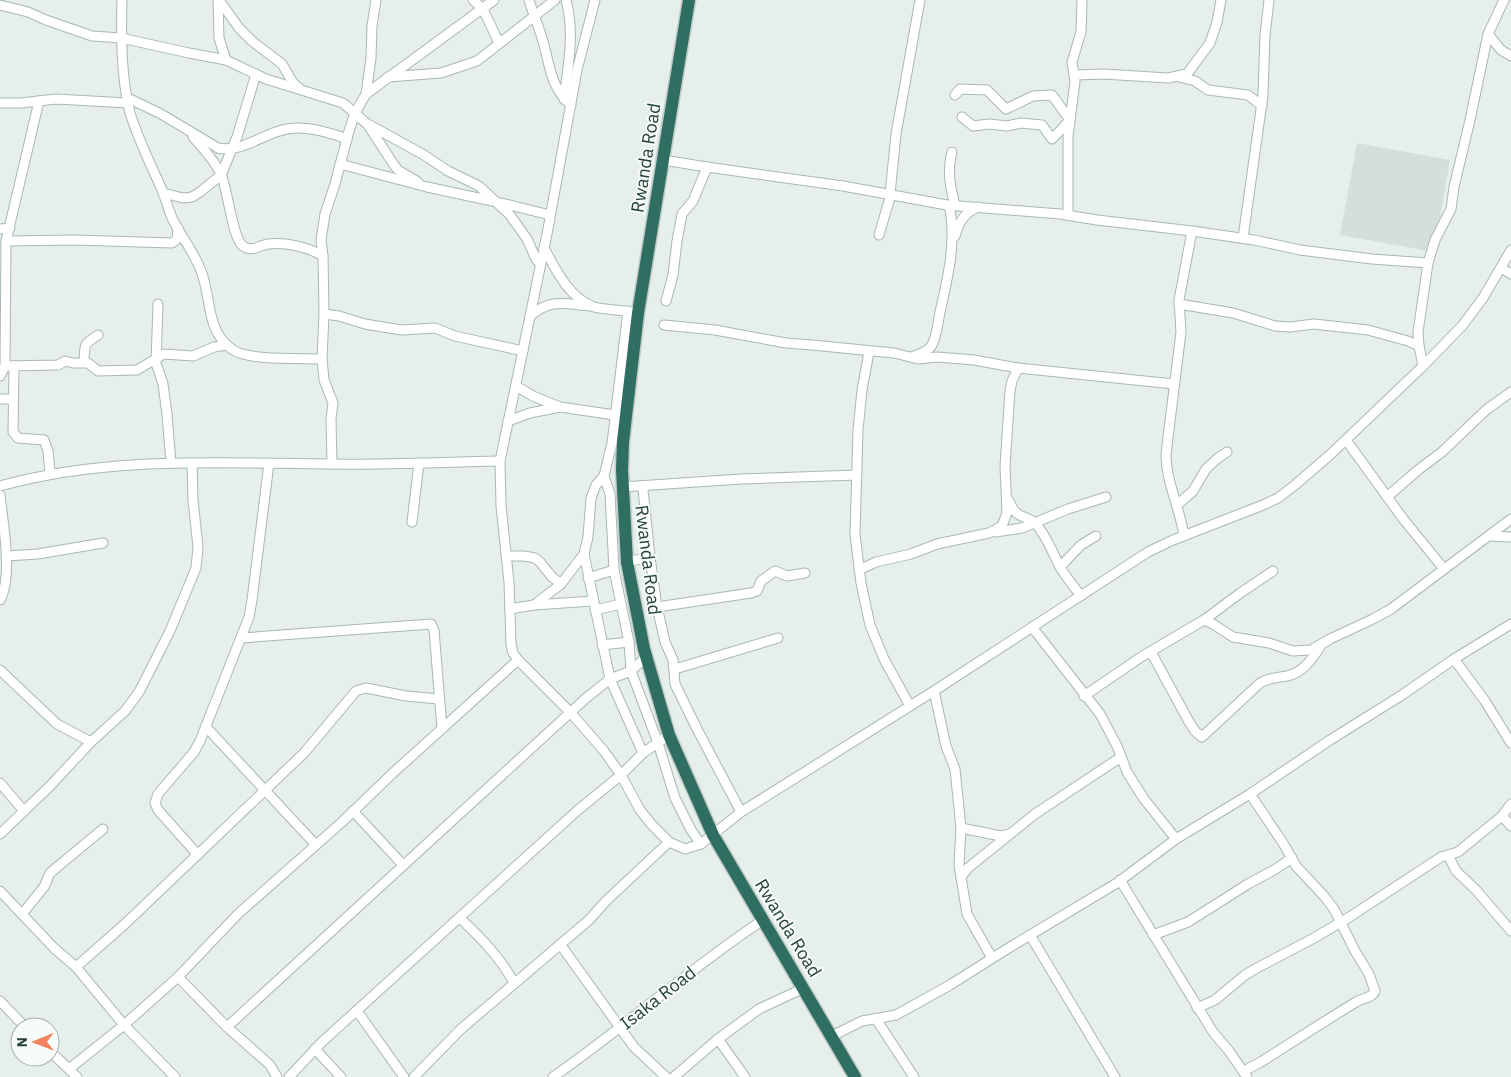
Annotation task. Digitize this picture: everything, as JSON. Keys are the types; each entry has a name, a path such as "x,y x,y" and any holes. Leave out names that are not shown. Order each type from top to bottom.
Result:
{"highway":[{"name":"Rwanda Road","path":"689,0 663,160 633,312 623,442 622,487 627,562 646,656 669,735 713,835 855,1077"}],"street":[{"path":"122,0 121,38 128,101 139,138 178,228 198,263 212,325 227,345 242,354 281,358 322,359"},
{"path":"219,0 219,38 226,60"},
{"path":"219,0 239,28 252,41 282,64 294,83 304,92"},
{"path":"332,464 333,403 324,380 322,359 324,314 321,240 325,214 355,113 366,94 372,58 372,26 376,0"},
{"path":"473,0 483,9 499,43"},
{"path":"366,94 494,0"},
{"path":"529,0 542,38 554,85 571,106"},
{"path":"388,77 442,73 476,61 517,31 533,15 555,0"},
{"path":"564,99 571,41 571,24 566,0"},
{"path":"595,0 577,70 544,248 500,461 500,498 510,609 511,644 513,653 518,660 571,713 615,765 640,810 669,842 684,849 701,844 741,812 934,691 1148,552 1278,498 1346,440 1462,326 1483,298 1511,250"},
{"path":"880,235 890,194 896,134 920,0"},
{"path":"1068,215 1070,120 1075,75 1072,62 1081,32 1082,0"},
{"path":"1075,75 1103,74 1152,78 1178,77 1187,74 1210,43 1217,22 1221,0"},
{"path":"1243,238 1264,89 1265,34 1269,0"},
{"path":"1423,366 1418,346 1418,332 1428,262 1435,240 1451,210 1456,178 1488,34 1504,0"},
{"path":"0,5 28,12 86,34 121,38 189,54 226,60 266,79 344,103 366,123 424,155 448,171 478,186 510,215 521,230 540,264"},
{"path":"1488,34 1501,50 1511,56"},
{"path":"163,192 183,198 192,197 221,176 239,129 256,74"},
{"path":"1178,77 1196,82 1208,90 1248,95 1262,106"},
{"path":"956,95 960,88 987,90 1006,109 1033,96 1052,95 1070,120"},
{"path":"0,103 74,100 86,102 128,101 184,128 212,146 224,149 239,148 288,129 320,130 347,139"},
{"path":"39,101 6,241 9,366 13,399 12,421 14,435 18,438 44,440 48,451 50,473"},
{"path":"962,117 973,126 989,124 1006,126 1021,123 1042,125 1052,139 1070,120"},
{"path":"366,123 398,170 427,187"},
{"path":"184,128 215,165 221,176 226,189 232,224 243,246 254,249 268,244 305,247 323,256"},
{"path":"912,358 929,349 936,335 948,274 953,228 949,178 952,152"},
{"path":"663,160 952,205 1068,215 1243,238 1317,252 1372,259 1428,262"},
{"path":"340,164 427,187 550,215"},
{"path":"666,301 673,275 682,214 693,201 707,167"},
{"path":"952,246 960,221 971,211 979,207"},
{"path":"0,229 10,228"},
{"path":"6,241 75,240 172,243 177,239 178,228"},
{"path":"1184,536 1182,521 1172,495 1166,465 1181,332 1179,304 1192,231"},
{"path":"544,248 564,283 579,297 595,307"},
{"path":"1501,268 1511,274"},
{"path":"530,316 540,308 554,303 633,312 612,443 604,476 596,484 591,498 588,537 584,554 610,679 644,753"},
{"path":"158,304 156,359 163,384 171,463"},
{"path":"1179,304 1233,313 1275,326 1290,327 1314,324 1368,330 1408,340 1418,346"},
{"path":"324,314 339,316 364,324 402,330 435,328 455,336 523,351"},
{"path":"664,325 715,330 786,343 812,344 894,354 918,359 937,357 965,359 1018,368 1174,384"},
{"path":"84,362 86,344 88,340 98,334"},
{"path":"0,376 9,366 58,365 65,361 73,364 84,362 98,371 133,370 164,354 193,356 214,347 227,345"},
{"path":"868,352 858,430 855,534 859,570 870,625 884,659 910,706"},
{"path":"989,533 997,530 1004,524 1008,513 1005,466 1008,420 1012,381 1018,368"},
{"path":"516,386 532,396 560,407 615,415"},
{"path":"1386,497 1442,452 1486,410 1511,392"},
{"path":"0,399 13,399"},
{"path":"508,421 530,413 560,407"},
{"path":"1346,440 1386,497 1444,569"},
{"path":"1177,505 1193,491 1206,469 1227,452"},
{"path":"0,486 50,473 171,463 332,464 500,461"},
{"path":"0,834 91,742 125,711 135,698 170,631 196,568 198,547 193,500 192,463"},
{"path":"198,854 158,810 155,803 158,794 194,752 206,727 215,700 241,638 251,608 269,463"},
{"path":"412,522 419,463"},
{"path":"622,487 742,479 857,475"},
{"path":"604,476 612,508 614,570 629,642 631,671 658,743 675,798 691,830 701,844"},
{"path":"644,486 650,557 657,607 665,642 673,660 676,684 681,698 741,812"},
{"path":"0,495 6,556 6,584 0,600"},
{"path":"1007,497 1019,516 1034,522 1049,543 1060,567 1081,596"},
{"path":"859,570 876,562 911,554 937,544 1022,528 1096,499 1106,497"},
{"path":"1204,620 1233,637 1269,643 1288,650 1311,650 1391,609 1511,519"},
{"path":"1060,567 1081,545 1096,536"},
{"path":"1488,536 1511,537"},
{"path":"6,556 38,554 103,543"},
{"path":"534,604 561,584 584,554"},
{"path":"506,556 535,558 561,584"},
{"path":"627,562 650,557"},
{"path":"588,578 614,570"},
{"path":"657,607 751,593 756,591 761,582 775,571 787,576 806,572"},
{"path":"1084,696 1204,620 1273,571"},
{"path":"510,609 534,604 621,604"},
{"path":"241,638 431,624 434,630 442,728"},
{"path":"832,1036 862,1021 896,1015 950,985 1120,880 1176,839 1250,794 1454,659 1511,624"},
{"path":"1032,627 1084,696 1100,714 1117,746 1120,757 1144,800 1176,839"},
{"path":"674,669 778,638"},
{"path":"602,645 629,642"},
{"path":"1151,652 1188,720 1195,731 1202,737 1260,683 1270,678 1285,677 1296,673 1312,659 1322,645"},
{"path":"227,1027 585,699 610,679 631,671 646,656"},
{"path":"1454,659 1511,743"},
{"path":"69,1069 124,1025 178,977 238,914 354,811 518,660"},
{"path":"0,670 57,724 91,742"},
{"path":"76,967 126,923 304,753 347,701 360,689 366,688 406,696 439,699"},
{"path":"934,691 941,727 955,769 961,828 959,865 967,914 992,958"},
{"path":"1503,729 1511,723"},
{"path":"206,727 316,845"},
{"path":"289,1077 315,1049 578,810 621,776 644,753 669,735"},
{"path":"961,877 968,868 1013,834 1035,814 1120,757"},
{"path":"0,783 24,811"},
{"path":"1120,880 1213,1032 1246,1074 1251,1066 1263,1061 1309,1030 1374,994 1375,986 1330,903 1300,871 1250,794"},
{"path":"1198,1008 1215,1000 1245,975 1314,938 1442,857 1458,852 1502,816 1511,804"},
{"path":"354,811 403,866"},
{"path":"1502,816 1511,826"},
{"path":"961,828 1001,836 1013,834"},
{"path":"22,914 44,887 50,873 103,829"},
{"path":"414,1077 461,1030 588,920 669,842"},
{"path":"1448,855 1456,871 1476,890 1511,931"},
{"path":"1153,935 1188,922 1292,858"},
{"path":"0,890 54,948 76,967 124,1025 175,1077"},
{"path":"460,918 488,946 505,968 514,984"},
{"name":"Isaka Road","path":"553,1077 620,1028 728,943 763,920"},
{"path":"1030,935 1115,1077"},
{"path":"560,944 634,1047 666,1077"},
{"path":"178,977 227,1027 270,1065 277,1077"},
{"path":"674,1077 718,1039 759,1009 804,988"},
{"path":"0,1001 15,1017"},
{"path":"357,1011 404,1077"},
{"path":"876,1019 914,1077"},
{"path":"718,1039 745,1077"},
{"path":"315,1049 341,1077"},
{"path":"60,1060 77,1077"}],"shaded area":[{"path":"1357,143 1450,160 1434,252 1340,235"}]}
